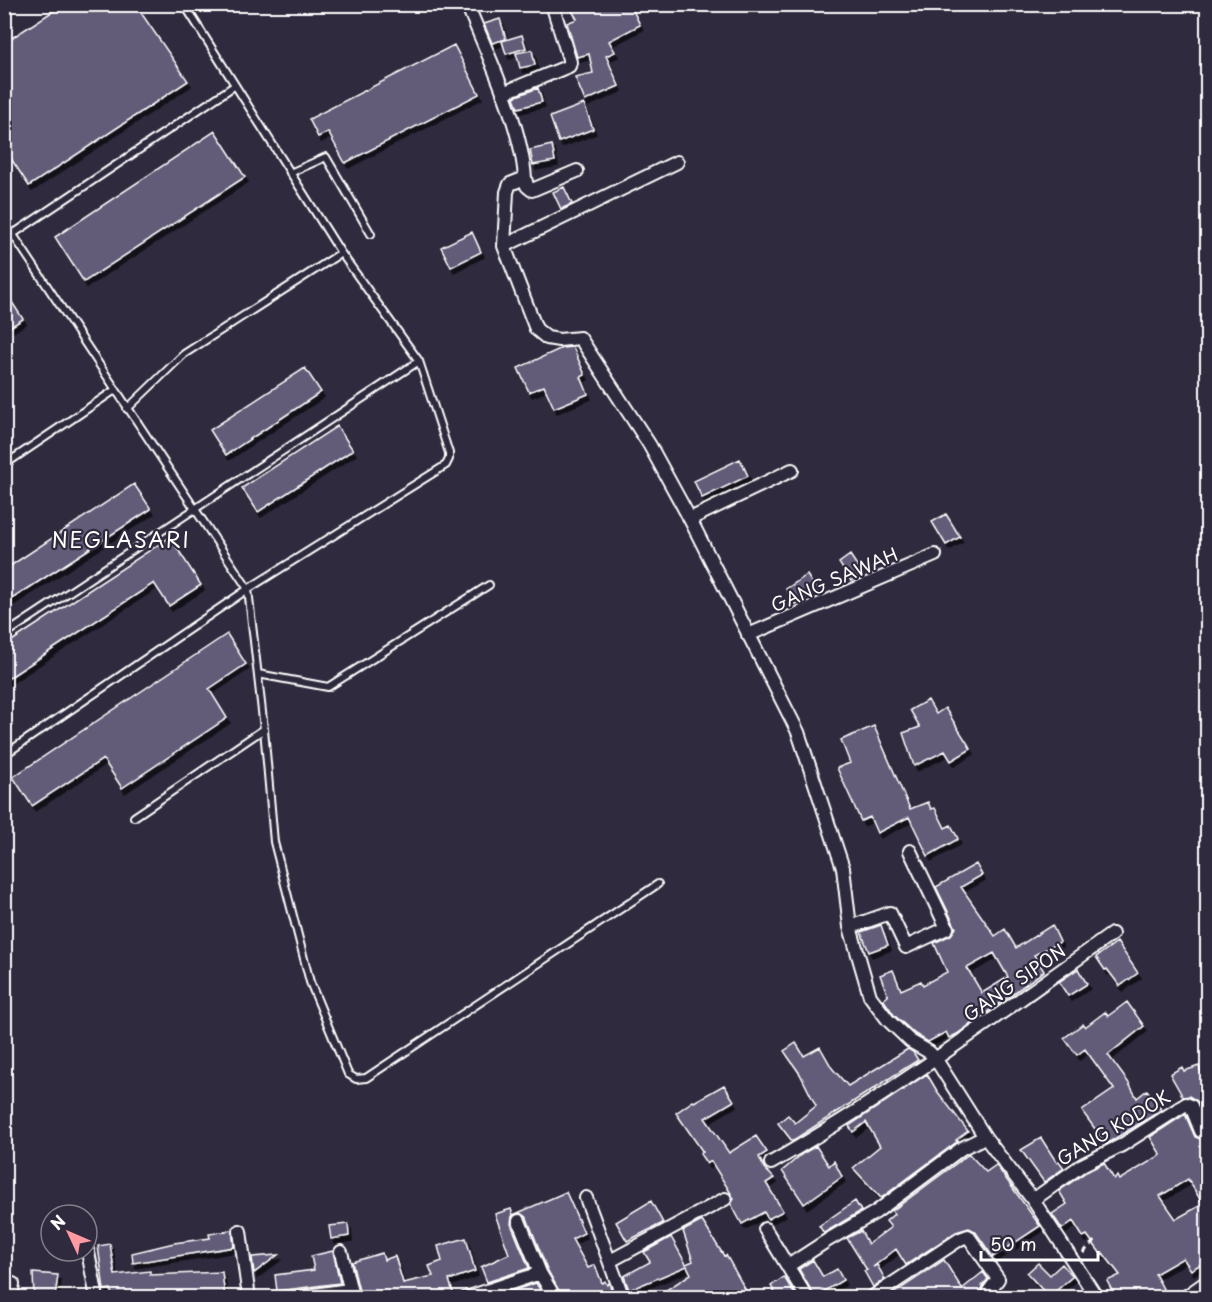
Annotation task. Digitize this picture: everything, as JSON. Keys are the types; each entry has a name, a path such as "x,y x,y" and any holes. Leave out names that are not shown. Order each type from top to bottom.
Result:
{"street":[{"path":"467,4 503,93 524,159 527,186 532,190 577,171"},
{"path":"503,93 569,66 570,62 552,4"},
{"path":"504,246 677,162"},
{"path":"525,178 510,184 507,192 504,246 536,329 547,338 559,340 580,338 649,444 690,519 798,732 843,868 850,927 870,996 888,1020 910,1041 935,1058 984,1137 1033,1200 1097,1298"},
{"path":"690,519 792,470"},
{"name":"GANG SAWAH","path":"748,635 935,555"},
{"path":"850,927 890,913 906,947 947,928 910,851"},
{"name":"GANG SIPON","path":"771,1163 817,1137 935,1058 1112,934"},
{"name":"GANG KODOK","path":"1033,1200 1082,1165 1122,1145 1186,1104 1191,1106 1201,1131"},
{"path":"788,1266 876,1212 962,1148 984,1137"},
{"path":"586,1198 623,1298"},
{"path":"610,1261 725,1199"},
{"path":"519,1221 540,1273 555,1298"},
{"path":"765,1229 807,1298"},
{"path":"240,1231 249,1298"},
{"path":"871,1298 968,1236 998,1279 986,1295"},
{"path":"294,1298 351,1294 341,1252"},
{"path":"90,1263 97,1298"},
{"path":"466,1298 540,1273"},
{"path":"1184,1298 1208,1281"},
{"path":"4,1283 13,1284 11,1298"}],"lane":[{"path":"4,755 248,589 446,465 450,459 419,361 341,253 184,4"},
{"path":"4,240 234,86"},
{"path":"290,173 326,157 371,234"},
{"path":"4,221 248,589 274,842 308,971 348,1074 356,1079 366,1078 658,884"},
{"path":"127,409 184,354 341,253"},
{"path":"4,635 419,361"},
{"path":"4,465 115,390"},
{"path":"258,674 328,687 489,585"},
{"path":"134,817 264,729"}],"path":[{"path":"1074,1263 1097,1238"}],"building":[{"path":"64,4 135,4 188,81 29,186 4,148 4,43"},
{"path":"568,4 630,4 640,25 609,41 615,52 606,56 619,86 585,101 575,77 593,73 589,54 577,57 567,23 577,19"},
{"path":"500,19 506,39 492,43 484,24"},
{"path":"522,35 526,48 506,54 502,41"},
{"path":"454,45 479,94 345,163 328,132 318,137 309,119"},
{"path":"532,50 535,65 520,68 516,53"},
{"path":"538,88 542,102 518,108 514,97"},
{"path":"584,104 593,129 559,142 550,117"},
{"path":"215,131 245,177 84,282 55,237"},
{"path":"552,145 555,161 533,165 530,150"},
{"path":"564,187 572,204 561,209 553,192"},
{"path":"472,232 481,252 451,267 441,247"},
{"path":"4,290 23,319 4,331"},
{"path":"573,347 585,375 581,377 588,394 554,408 544,386 529,392 518,368 562,348"},
{"path":"305,368 321,392 226,455 210,430"},
{"path":"337,426 353,450 258,512 242,488"},
{"path":"740,459 748,476 702,498 694,481"},
{"path":"134,484 151,509 4,604 4,570"},
{"path":"946,514 960,537 946,545 932,522"},
{"path":"170,537 201,585 169,606 154,583 4,681 4,646"},
{"path":"850,555 862,573 851,581 839,563"},
{"path":"807,575 817,591 795,604 786,589"},
{"path":"227,634 246,664 209,689 227,718 122,788 103,759 32,806 13,777"},
{"path":"928,700 936,714 945,708 971,749 951,761 945,751 914,766 903,733 920,727 910,710"},
{"path":"874,726 910,809 928,802 931,809 935,808 945,828 951,825 958,839 928,856 909,817 877,833 870,817 861,821 837,768 850,763 841,740"},
{"path":"976,864 982,875 961,887 995,936 1005,929 1016,948 1052,925 1060,942 1034,955 1044,971 957,1034 949,1038 946,1032 928,1042 915,1034 894,1015 883,999 888,996 880,975 893,970 901,990 921,981 923,985 947,972 934,943 951,935 956,928 936,887","holes":["994,953 1008,977 982,993 967,968"]},
{"path":"881,925 888,945 869,952 861,932"},
{"path":"1117,942 1138,973 1120,986 1096,957"},
{"path":"1078,969 1087,984 1068,996 1059,982"},
{"path":"1127,1002 1144,1026 1108,1055 1137,1098 1147,1090 1162,1110 1106,1144 1082,1111 1114,1089 1085,1049 1077,1055 1064,1038 1083,1024 1085,1027 1105,1012 1108,1016"},
{"path":"796,1043 804,1056 820,1047 832,1068 848,1086 908,1049 918,1060 792,1141 778,1123 788,1115 795,1123 816,1106 800,1074 784,1051"},
{"path":"1199,1066 1203,1079 1208,1077 1208,1125 1197,1101 1189,1096 1183,1097 1170,1074 1182,1067 1184,1071"},
{"path":"927,1074 937,1091 968,1131 956,1140 958,1141 881,1198 853,1168 880,1146 866,1122 853,1132 849,1126"},
{"path":"724,1085 734,1101 705,1118 729,1153 756,1136 767,1152 759,1157 764,1168 774,1178 766,1183 783,1211 768,1219 764,1212 742,1224 731,1204 734,1199 732,1195 711,1161 707,1164 700,1154 703,1152 676,1113"},
{"path":"1185,1114 1195,1137 1200,1139 1208,1136 1208,1260 1191,1270 1183,1258 1155,1274 1168,1298 1116,1298 1107,1281 1120,1275 1087,1235 1083,1237 1073,1221 1062,1229 1052,1214 1067,1204 1059,1191 1086,1172 1104,1163 1114,1179 1117,1176 1119,1180 1161,1155 1150,1137","holes":["1188,1179 1203,1204 1176,1219 1160,1196"]},
{"path":"1041,1138 1057,1163 1059,1161 1064,1168 1044,1182 1021,1150"},
{"path":"816,1146 829,1166 834,1161 842,1177 804,1204 782,1171 802,1154"},
{"path":"969,1154 986,1172 996,1165 1040,1226 993,1257 975,1231 969,1228 956,1232 906,1265 896,1249 873,1267 877,1265 885,1279 873,1287 864,1271 867,1270 847,1238 861,1231 868,1244 891,1227 886,1221 894,1214 892,1211"},
{"path":"566,1192 584,1233 572,1239 588,1268 595,1265 602,1283 605,1281 607,1285 609,1283 614,1296 563,1298 547,1269 527,1218 520,1213 512,1216 511,1224 529,1268 487,1282 481,1267 509,1254 495,1214 511,1209 513,1215"},
{"path":"651,1201 663,1223 627,1241 616,1222"},
{"path":"855,1201 861,1211 824,1233 819,1226"},
{"path":"702,1221 724,1256 726,1255 750,1298 654,1298 691,1274 687,1266 629,1290 624,1276 650,1262 644,1252 671,1237 686,1264 693,1261 683,1231"},
{"path":"348,1224 349,1236 331,1239 329,1226"},
{"path":"232,1230 234,1247 133,1263 132,1253 174,1243 210,1238 209,1234"},
{"path":"466,1238 475,1271 449,1280 455,1298 415,1298 414,1294 399,1298 366,1298 365,1293 360,1295 352,1262 382,1253 384,1260 395,1256 403,1283 433,1276 429,1266 442,1261 438,1246"},
{"path":"110,1244 115,1275 150,1271 150,1275 222,1272 225,1298 204,1298 204,1295 175,1298 112,1298 111,1289 104,1290 99,1246"},
{"path":"333,1251 340,1283 277,1291 275,1275 314,1270 311,1256"},
{"path":"278,1255 254,1273 252,1257"},
{"path":"813,1260 823,1277 837,1269 843,1280 815,1297 799,1269"},
{"path":"944,1260 962,1289 983,1272 988,1279 982,1286 981,1293 975,1298 887,1298"},
{"path":"1038,1263 1050,1275 1062,1264 1073,1276 1049,1297 1027,1273"},
{"path":"33,1273 58,1275 55,1297 34,1298"},
{"path":"784,1277 797,1298 778,1298 771,1286"},
{"path":"536,1283 545,1298 494,1297"}],"district":[{"name":"NEGLASARI","path":"121,539"}]}
